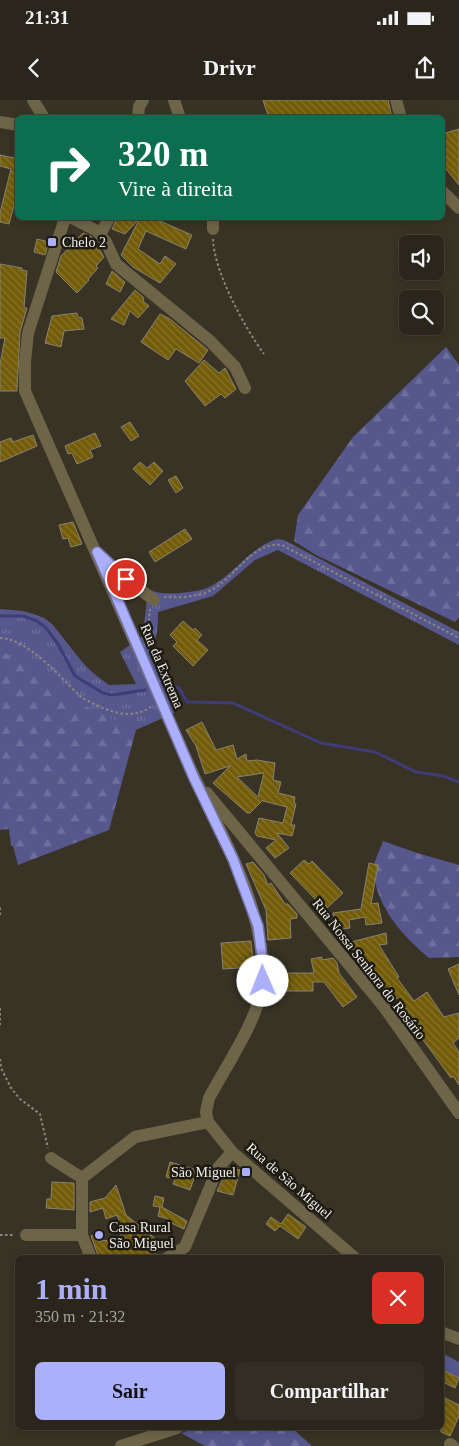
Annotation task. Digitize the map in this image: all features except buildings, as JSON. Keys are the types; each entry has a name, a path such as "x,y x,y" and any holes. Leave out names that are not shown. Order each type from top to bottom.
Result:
{"street":[{"path":"33,100 41,115"},
{"path":"139,115 143,100"},
{"path":"174,100 179,115"},
{"path":"396,100 400,115"},
{"path":"0,122 15,124"},
{"path":"445,194 459,208"},
{"name":"Rua da Extrema","path":"64,220 28,333 25,391 97,552 194,778 233,859 258,926 263,981 260,997 253,1016 209,1098 206,1112 208,1122"},
{"path":"81,220 100,235 116,264 210,341 235,367 245,388"},
{"path":"100,235 108,220"},
{"path":"97,552 112,568 154,600"},
{"name":"Rua Nossa Senhora do Rosário","path":"194,778 384,1007 459,1113"},
{"path":"233,859 251,847"},
{"path":"82,1178 135,1137 208,1122"},
{"name":"Rua de São Miguel","path":"208,1122 232,1152 352,1255"},
{"path":"172,1255 185,1247 218,1168 232,1152"},
{"path":"50,1158 82,1178"},
{"path":"82,1178 82,1235 90,1255"},
{"path":"26,1234 82,1235"},
{"path":"444,1333 459,1339"},
{"path":"121,1446 171,1430"}],"path":[{"path":"213,223 213,244 218,267 246,327 264,354"},
{"path":"140,653 146,646 150,606 154,600 162,597 183,597 212,590 249,558 266,548 278,544 288,547 459,638"},
{"path":"0,638 13,640 28,648 81,697 104,708 120,714 132,715 143,712 156,702"},
{"path":"0,907 0,915"},
{"path":"0,1008 0,1025"},
{"path":"0,1059 1,1068 11,1088 40,1114 50,1158"},
{"path":"0,1235 26,1234"}],"green space":[{"path":"446,347 459,365 459,617 455,622 316,555 294,541 298,515 353,437"},
{"path":"277,539 284,540 459,632 459,645 278,550 255,560 213,596 158,612 156,638 149,650 170,693 174,713 136,730 64,696 0,649 0,611 19,611 33,614 52,624 88,668 109,685 136,684 120,652 143,636 147,598 150,590 172,594 207,588 225,577 257,549"},
{"path":"0,609 23,611 44,618 52,624 87,668 110,717 136,730 109,830 18,865 13,846 11,846 9,829 0,830"},
{"path":"383,841 459,865 459,957 429,958 399,929 391,918 378,893 375,880 374,866"},
{"path":"444,1354 459,1362 459,1378 444,1370"},
{"path":"192,1430 294,1430 312,1446 205,1446 181,1433"}],"waterway":[{"path":"0,616 23,616 37,621 46,628 58,644 75,676 103,693 112,695 145,690"},
{"path":"170,685 179,688 187,702 233,703 321,743 375,752 416,772 443,776 459,782"}],"place":[{"name":"Chelo 2","path":"52,242"},
{"name":"São Miguel","path":"246,1172"},
{"name":"Casa Rural São Miguel","path":"99,1235"}],"route":[{"path":"126,579 97,552 194,778 233,859 258,926 263,981"}]}
